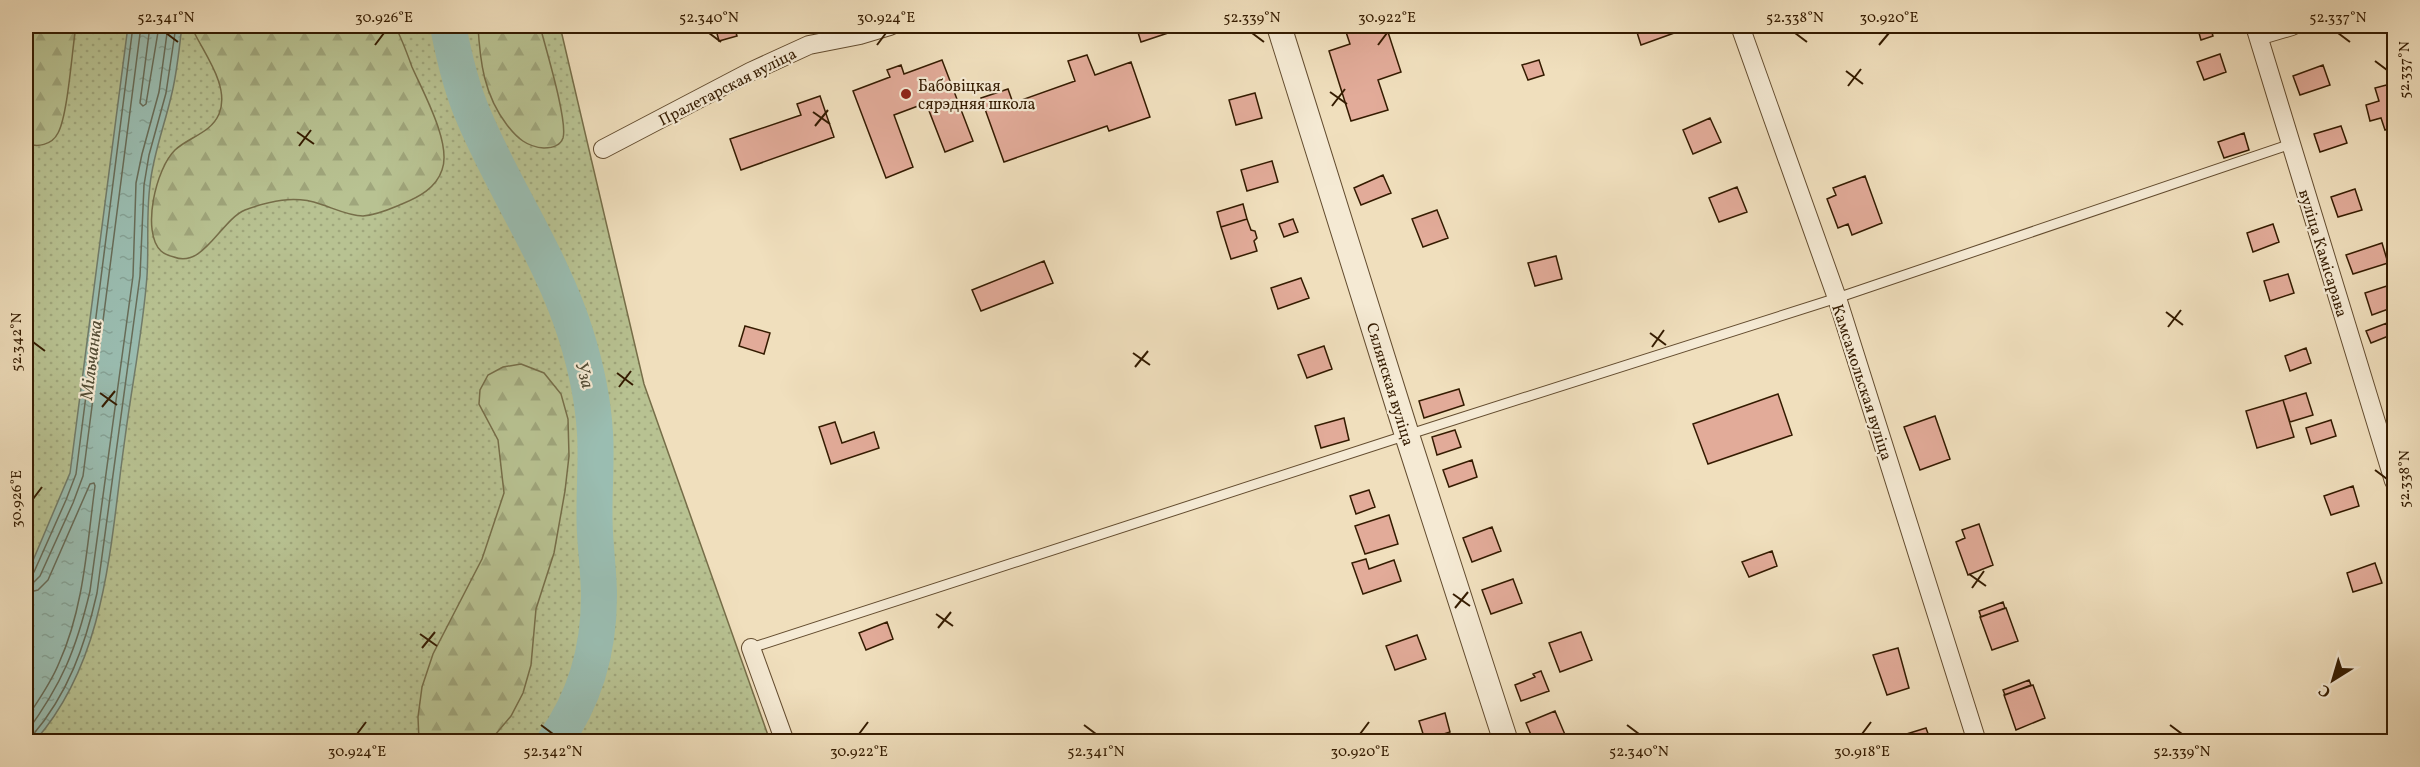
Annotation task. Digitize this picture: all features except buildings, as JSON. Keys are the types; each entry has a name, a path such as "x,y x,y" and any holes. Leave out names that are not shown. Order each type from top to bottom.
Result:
{"street":[{"name":"Пралетарская вуліца","path":"603,149 750,72 809,45 860,35 890,26"},
{"name":"Сялянская вуліца","path":"1279,26 1506,741"},
{"name":"Камсамольская вуліца","path":"1740,26 1837,298 1977,741"},
{"path":"2256,31 2292,26"},
{"name":"вуліца Камісарава","path":"2256,31 2394,481"},
{"path":"751,648 785,741"}],"lane":[{"path":"751,648 1837,298 2291,144"}],"green space":[{"path":"26,26 560,26 644,384 770,741 570,741 598,682 610,624 611,557 605,391 578,397 582,520 588,588 585,636 568,692 538,741 26,741"},
{"path":"26,26 76,26 67,97 61,124 52,140 39,145 26,143"},
{"path":"194,26 395,26 440,133 444,159 436,182 415,198 388,210 363,216 341,212 311,201 282,200 263,204 236,215 203,250 194,256 184,259 164,253 155,242 152,230 153,200 162,171 175,150 211,126 222,104 219,83 195,34"},
{"path":"478,26 540,26 564,129 562,141 558,145 544,148 527,144 515,134 499,114 485,78"},
{"path":"521,364 544,373 561,394 568,419 569,456 565,491 554,553 536,609 531,665 523,693 511,716 490,741 419,741 418,717 422,687 433,654 482,559 504,493 498,440 479,404 480,390 488,375 503,367"}],"water":[{"name":"Мільчанка","path":"128,26 182,26 173,88 151,174 145,296 109,558 92,636 78,673 59,708 35,741 26,741 26,577 70,473"}],"waterway":[{"name":"Уза","path":"448,26 458,72 474,117 566,307 583,359 593,408 595,521 599,580 596,635 582,691 565,726 554,742"}],"place":[{"name":"Бабовіцкая сярэдняя школа","path":"906,94"}]}
